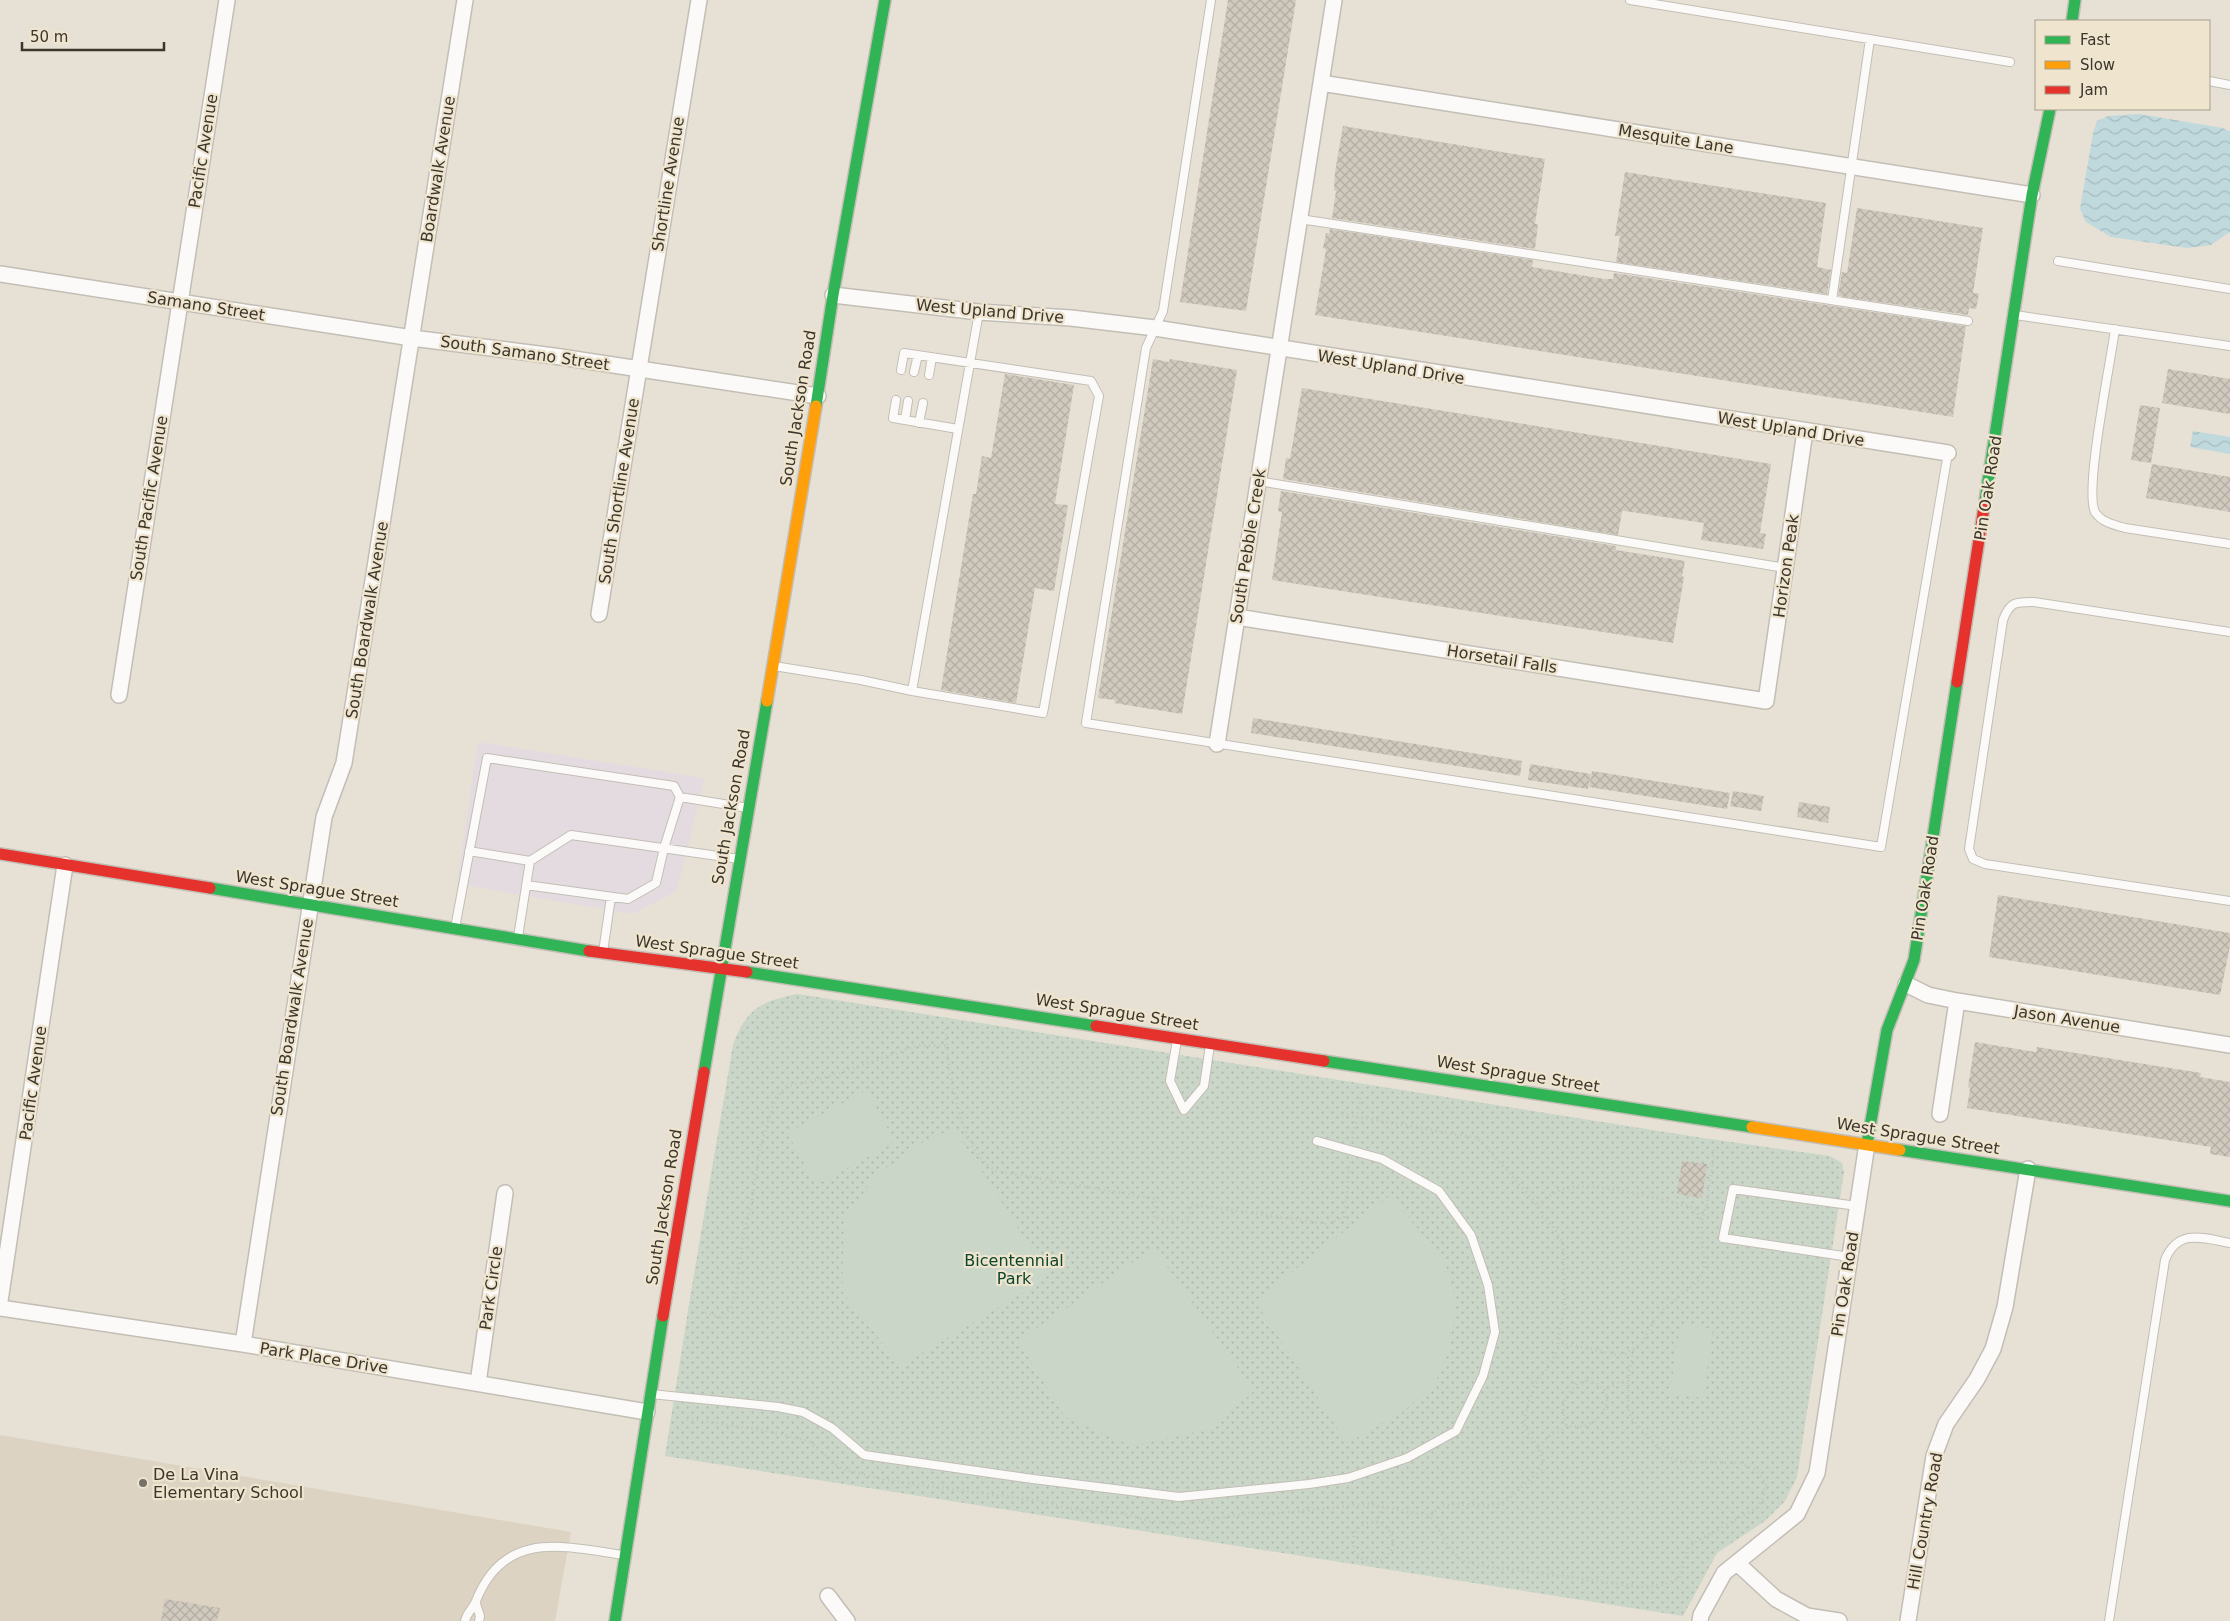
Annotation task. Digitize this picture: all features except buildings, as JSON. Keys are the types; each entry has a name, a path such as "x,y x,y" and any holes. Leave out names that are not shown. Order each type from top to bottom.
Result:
{"street":[{"name":"Pacific Avenue","path":"180,301 227,0"},
{"name":"Boardwalk Avenue","path":"412,338 465,0"},
{"name":"Shortline Avenue","path":"638,368 699,0"},
{"name":"South Jackson Road","path":"615,1621 647,1412 739,859 818,396 833,295 885,0"},
{"name":"South Pebble Creek","path":"1217,744 1334,0"},
{"path":"2072,20 2075,0"},
{"name":"Mesquite Lane","path":"1321,83 2032,195"},
{"name":"Pin Oak Road","path":"1700,1621 1701,1615 1724,1573 1797,1514 1817,1473 1857,1206 1887,1030 1914,960 2032,195 2050,110"},
{"name":"Samano Street","path":"0,274 412,338"},
{"name":"West Upland Drive","path":"833,295 979,312 1071,318 1155,328 1948,453"},
{"name":"South Pacific Avenue","path":"119,695 180,301"},
{"name":"South Samano Street","path":"412,338 638,368 818,396"},
{"name":"South Boardwalk Avenue","path":"243,1344 309,904 324,817 344,763 412,338"},
{"name":"South Shortline Avenue","path":"600,614 638,368"},
{"name":"Horizon Peak","path":"1766,701 1805,431"},
{"name":"Horsetail Falls","path":"1237,617 1766,701"},
{"name":"West Sprague Street","path":"0,854 603,953 721,968 2230,1201"},
{"name":"Pacific Avenue","path":"0,1301 65,866"},
{"name":"Jason Avenue","path":"1906,984 1928,995 1957,1001 2230,1045"},
{"path":"1940,1114 1957,1001"},
{"name":"Hill Country Road","path":"1908,1621 1934,1456 1946,1424 1976,1379 1993,1349 2005,1307 2028,1169"},
{"name":"Park Circle","path":"478,1383 505,1193"},
{"name":"Park Place Drive","path":"0,1308 243,1344 647,1412"},
{"path":"1736,1563 1776,1599 1807,1616 1839,1621"},
{"path":"828,1596 847,1621"}],"lane":[{"path":"1211,0 1163,310 1146,348 1086,723 1881,847 1948,453"},
{"path":"1630,0 2010,62"},
{"path":"1832,300 1870,39"},
{"path":"2210,81 2230,85"},
{"path":"1300,219 1968,321"},
{"path":"2058,261 2230,289"},
{"path":"912,691 979,312"},
{"path":"2015,315 2230,346"},
{"path":"2115,329 2093,474 2092,503 2096,514 2108,523 2125,528 2230,544"},
{"path":"772,666 1043,713 1099,396 1091,381 904,353 901,370"},
{"path":"914,372 918,355"},
{"path":"929,375 932,357"},
{"path":"896,400 893,418 958,429"},
{"path":"905,420 908,401"},
{"path":"920,423 924,403"},
{"path":"1258,481 1785,568"},
{"path":"2230,632 2034,602 2016,602 2007,609 2003,620 1968,849 1973,858 1985,864 2230,901"},
{"path":"455,928 487,758 674,786 680,797 664,848 656,883 628,899 526,885"},
{"path":"680,797 748,808"},
{"path":"469,851 530,861 571,834 739,859"},
{"path":"518,939 530,861"},
{"path":"603,953 611,897"},
{"path":"1178,1038 1170,1081 1184,1110 1204,1086 1211,1043"},
{"path":"650,1394 803,1412 832,1428 864,1454 1033,1479 1179,1497 1309,1484 1348,1478 1407,1458 1456,1432 1483,1376 1495,1332 1488,1285 1471,1235 1439,1191 1382,1159 1317,1141"},
{"path":"1850,1257 1723,1238 1732,1189 1857,1206"},
{"path":"2109,1621 2165,1260 2169,1250 2175,1243 2185,1238 2230,1243"},
{"path":"466,1621 466,1614 476,1604 483,1584 506,1560 520,1552 536,1547 554,1546 625,1555"},
{"path":"476,1604 480,1616 479,1621"}],"path":[{"path":"946,1029 949,1072 965,1131 988,1167 997,1171 1156,1199 1154,1218 1188,1222 1191,1204 1327,1224 1338,1221 1344,1217 1361,1092"},
{"path":"705,1313 720,1317 731,1308 736,1292 743,1237 752,1206 760,1148 775,1099 786,1087 831,1076 919,1046 946,1046"},
{"path":"1558,1342 1618,1355 1641,1344 1654,1321 1664,1309 1698,1281 1704,1271 1705,1262 1701,1242 1702,1220 1707,1203 1714,1149"},
{"path":"1538,1205 1550,1195 1568,1188 1583,1186 1648,1196 1694,1208 1702,1220"},
{"path":"1430,1516 1452,1550 1463,1561 1479,1565 1641,1587 1662,1585 1679,1578 1689,1547 1758,1507 1764,1496 1766,1483 1755,1469 1740,1463 1676,1461 1666,1455 1631,1418 1628,1408 1634,1348"},
{"path":"1587,1381 1598,1384 1604,1390 1606,1401 1603,1414 1592,1424 1575,1428 1566,1425 1562,1408 1564,1400 1577,1382 1587,1381"},
{"path":"1604,1390 1619,1382 1629,1383"},
{"path":"1538,1446 1554,1432 1560,1432 1566,1425"},
{"path":"1377,1522 1383,1507"},
{"path":"1377,1522 1388,1529 1393,1541 1389,1554 1378,1561 1370,1562 1359,1556 1355,1551 1353,1539 1359,1528 1364,1524 1377,1522"}],"shaded area":[{"path":"478,742 705,778 677,891 632,914 457,884"},
{"name":"De La Vina Elementary School","path":"0,1435 571,1532 555,1621 0,1621"}],"green space":[{"name":"Bicentennial Park","path":"798,994 1703,1138 1830,1156 1842,1163 1844,1172 1797,1477 1785,1501 1765,1521 1717,1553 1683,1616 665,1456 733,1045 743,1023 756,1009 774,1000"},
{"path":"867,1090 895,1142 816,1185 787,1133"},
{"path":"954,1128 1045,1270 1045,1280 900,1366 842,1291 844,1221 875,1176 923,1142"},
{"path":"1390,1196 1445,1261 1456,1303 1450,1345 1436,1382 1403,1412 1347,1443 1255,1301"},
{"path":"1154,1248 1254,1391 1210,1429 1132,1446 1065,1417 1018,1341"},
{"path":"1680,1325 1713,1329 1703,1398 1670,1393"}],"water":[{"path":"2139,114 2223,128 2230,132 2230,232 2211,245 2187,248 2111,237 2086,222 2080,209 2093,133 2097,121 2108,116"},
{"path":"2193,431 2230,437 2230,454 2190,447"}],"traffic: fast":[{"path":"816,406 833,295 885,0"},
{"path":"2072,20 2075,0"},
{"path":"1984,507 2032,195 2050,110"},
{"path":"1867,1144 1887,1030 1914,960 1957,682"},
{"path":"704,1072 767,701"},
{"path":"210,888 589,951"},
{"path":"747,972 1096,1026"},
{"path":"1324,1061 1752,1127"},
{"path":"1900,1150 2230,1201"},
{"path":"615,1621 663,1316"}],"traffic: slow":[{"path":"767,701 816,406"},
{"path":"1752,1127 1900,1150"}],"traffic: jam":[{"path":"1957,682 1984,507"},
{"path":"0,854 210,888"},
{"path":"589,951 747,972"},
{"path":"1096,1026 1324,1061"},
{"path":"663,1316 704,1072"}],"place":[{"name":"De La Vina Elementary School","path":"143,1483"}]}
